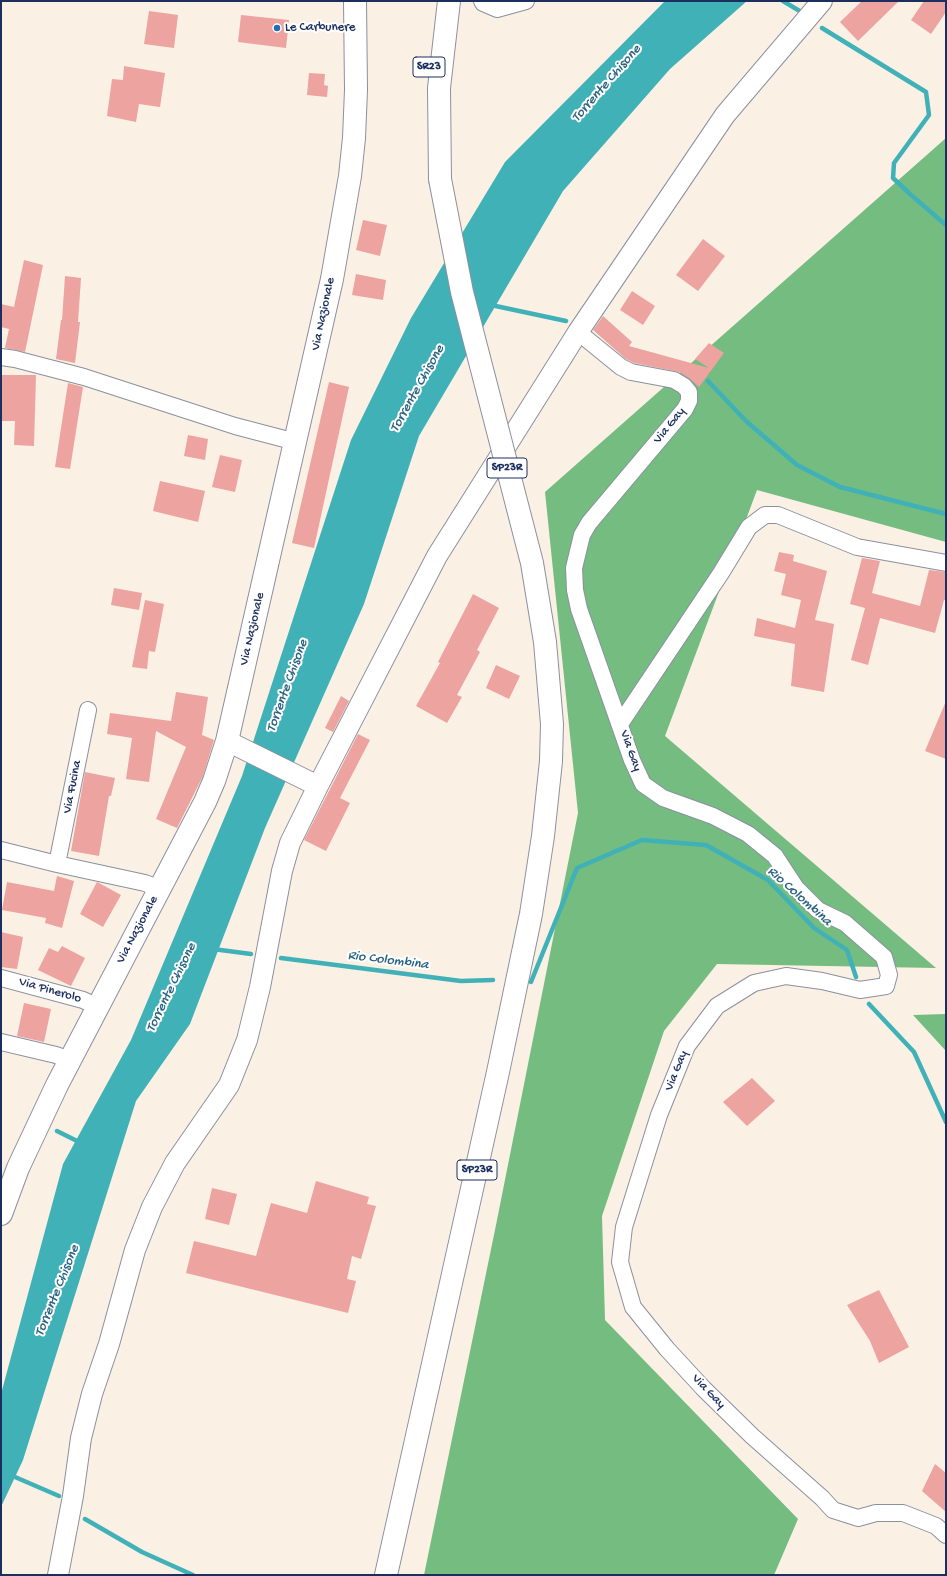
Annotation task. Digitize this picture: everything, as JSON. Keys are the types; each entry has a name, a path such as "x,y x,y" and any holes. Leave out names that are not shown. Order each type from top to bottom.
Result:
{"main road":[{"name":"Via Nazionale","path":"1,1214 34,1133 69,1060 205,802 214,781 227,741 332,279 350,176 354,138 356,90 355,1"},
{"name":"SR23","path":"438,1 431,40 428,72 429,102 438,132"},
{"name":"SP23R","path":"386,1575 498,1072 531,914 543,836 551,761 552,724 546,650 532,563 462,292 440,179 438,88 449,1"}],"street":[{"path":"482,1 483,3 496,9 526,1"},
{"path":"58,1575 73,1496 81,1438 92,1394 109,1344 135,1250 152,1207 174,1163 229,1085 247,1040 260,987 282,871 290,842 441,549 511,441 578,332 726,116 822,1"},
{"name":"Via Gay","path":"578,332 621,367 631,372 674,380 684,386 689,392 689,401 685,409 589,523 582,535 578,550 575,575 575,590 579,609 632,760 643,784 663,798 713,816 748,834 775,856 796,888 818,910 845,923 884,957 889,975 886,986 860,990 822,981 786,976 754,984 717,1006 688,1046 659,1115 645,1164 632,1198 624,1227 620,1262 633,1307 704,1389 752,1436 822,1498 833,1510 858,1518 876,1514 903,1513 943,1526"},
{"path":"1,357 84,377 235,426 296,442"},
{"name":"Via Gay","path":"620,724 721,574 749,527 765,515 778,515 858,547 946,563"},
{"name":"Via Fucina","path":"57,864 88,710"},
{"path":"227,741 318,786"},
{"path":"1,850 145,883 160,889"},
{"path":"1,853 1,862"},
{"name":"Via Pinerolo","path":"1,978 83,1000 98,1007"},
{"path":"1,1042 56,1055 69,1060"}],"green space":[{"path":"946,138 946,542 757,490 665,736 936,968 717,964 664,1031 602,1216 605,1320 798,1519 774,1575 424,1575 496,1225 578,813 545,492"},
{"path":"946,1014 946,1051 913,1015"}],"water":[{"name":"Torrente Chisone","path":"665,1 747,1 670,69 563,191 419,436 364,604 265,828 190,1024 136,1101 23,1460 1,1507 1,1394 63,1164 131,1040 242,776 351,440 411,318 505,162"}],"building":[{"path":"862,1 899,1 858,41 840,22"},
{"path":"924,1 946,1 946,12 931,34 911,20"},
{"path":"149,11 178,15 174,48 144,44"},
{"path":"241,15 289,20 286,48 238,42"},
{"path":"124,66 165,73 160,107 139,104 136,122 107,116 112,79 123,80"},
{"path":"309,73 325,74 324,85 328,86 327,97 307,95"},
{"path":"363,220 387,225 380,256 356,250"},
{"path":"703,239 725,256 698,291 676,275"},
{"path":"24,260 43,265 25,352 5,348 9,329 1,327 1,304 14,307"},
{"path":"356,274 386,280 383,300 352,295"},
{"path":"65,276 81,278 78,322 80,322 75,363 56,359 62,320"},
{"path":"632,291 655,306 643,325 620,310"},
{"path":"603,316 632,342 629,346 709,368 695,359 709,343 724,353 699,387 679,372 634,363 626,359 593,330"},
{"path":"1,375 36,375 34,446 14,445 15,421 1,421"},
{"path":"329,382 349,387 314,548 292,543"},
{"path":"68,383 83,387 70,469 55,467"},
{"path":"188,435 208,439 205,460 184,456"},
{"path":"220,455 242,460 235,492 212,487"},
{"path":"160,481 205,491 198,522 153,511"},
{"path":"779,552 794,555 793,561 827,571 815,620 834,624 824,692 791,686 795,644 754,636 757,618 795,628 801,600 781,595 786,574 774,571"},
{"path":"862,558 880,561 872,593 920,606 929,570 946,572 946,600 944,600 935,633 880,618 868,665 851,660 865,608 850,604"},
{"path":"114,588 142,593 139,610 111,605"},
{"path":"473,594 499,608 477,650 480,652 457,695 462,697 447,723 416,706 440,663 438,662"},
{"path":"145,600 164,604 155,652 149,651 147,669 132,667"},
{"path":"496,665 520,676 509,699 486,688"},
{"path":"176,692 208,697 202,735 214,740 203,776 177,828 156,819 186,747 156,731 149,782 126,779 132,738 107,734 110,713 171,721"},
{"path":"341,696 349,701 333,732 325,728"},
{"path":"946,701 946,759 925,751"},
{"path":"358,734 370,740 340,798 350,803 326,851 304,840"},
{"path":"85,772 115,778 111,796 109,796 99,856 71,851"},
{"path":"57,876 74,881 62,928 45,923 46,918 2,910 7,882 54,891"},
{"path":"97,882 121,895 103,927 80,914"},
{"path":"1,932 23,937 17,969 1,967"},
{"path":"62,946 85,958 71,986 38,970 49,948 58,952"},
{"path":"24,1003 51,1009 44,1042 17,1036"},
{"path":"752,1078 775,1101 747,1126 723,1102"},
{"path":"316,1181 369,1197 367,1204 376,1206 361,1259 352,1256 347,1279 356,1281 348,1313 186,1273 194,1241 256,1256 271,1203 307,1213"},
{"path":"212,1188 237,1194 229,1225 205,1219"},
{"path":"879,1290 909,1347 879,1363 870,1341 847,1305"},
{"path":"935,1464 946,1473 946,1512 922,1491"}],"waterway":[{"path":"783,1 803,13"},
{"path":"822,28 926,92 929,115 894,163 893,178 946,225"},
{"path":"491,305 566,321"},
{"path":"708,381 746,421 797,465 840,487 946,514"},
{"name":"Rio Colombina","path":"531,982 577,868 642,840 706,845 768,880 814,928 847,950 856,977"},
{"name":"Rio Colombina","path":"213,949 251,954"},
{"name":"Rio Colombina","path":"281,958 461,981 493,980"},
{"name":"Rio Colombina","path":"869,1004 914,1052 946,1122"},
{"path":"57,1131 81,1143"},
{"path":"15,1477 59,1496"},
{"path":"85,1519 142,1552 193,1575"}],"place":[{"name":"Le Carbunere","path":"277,28"}]}
